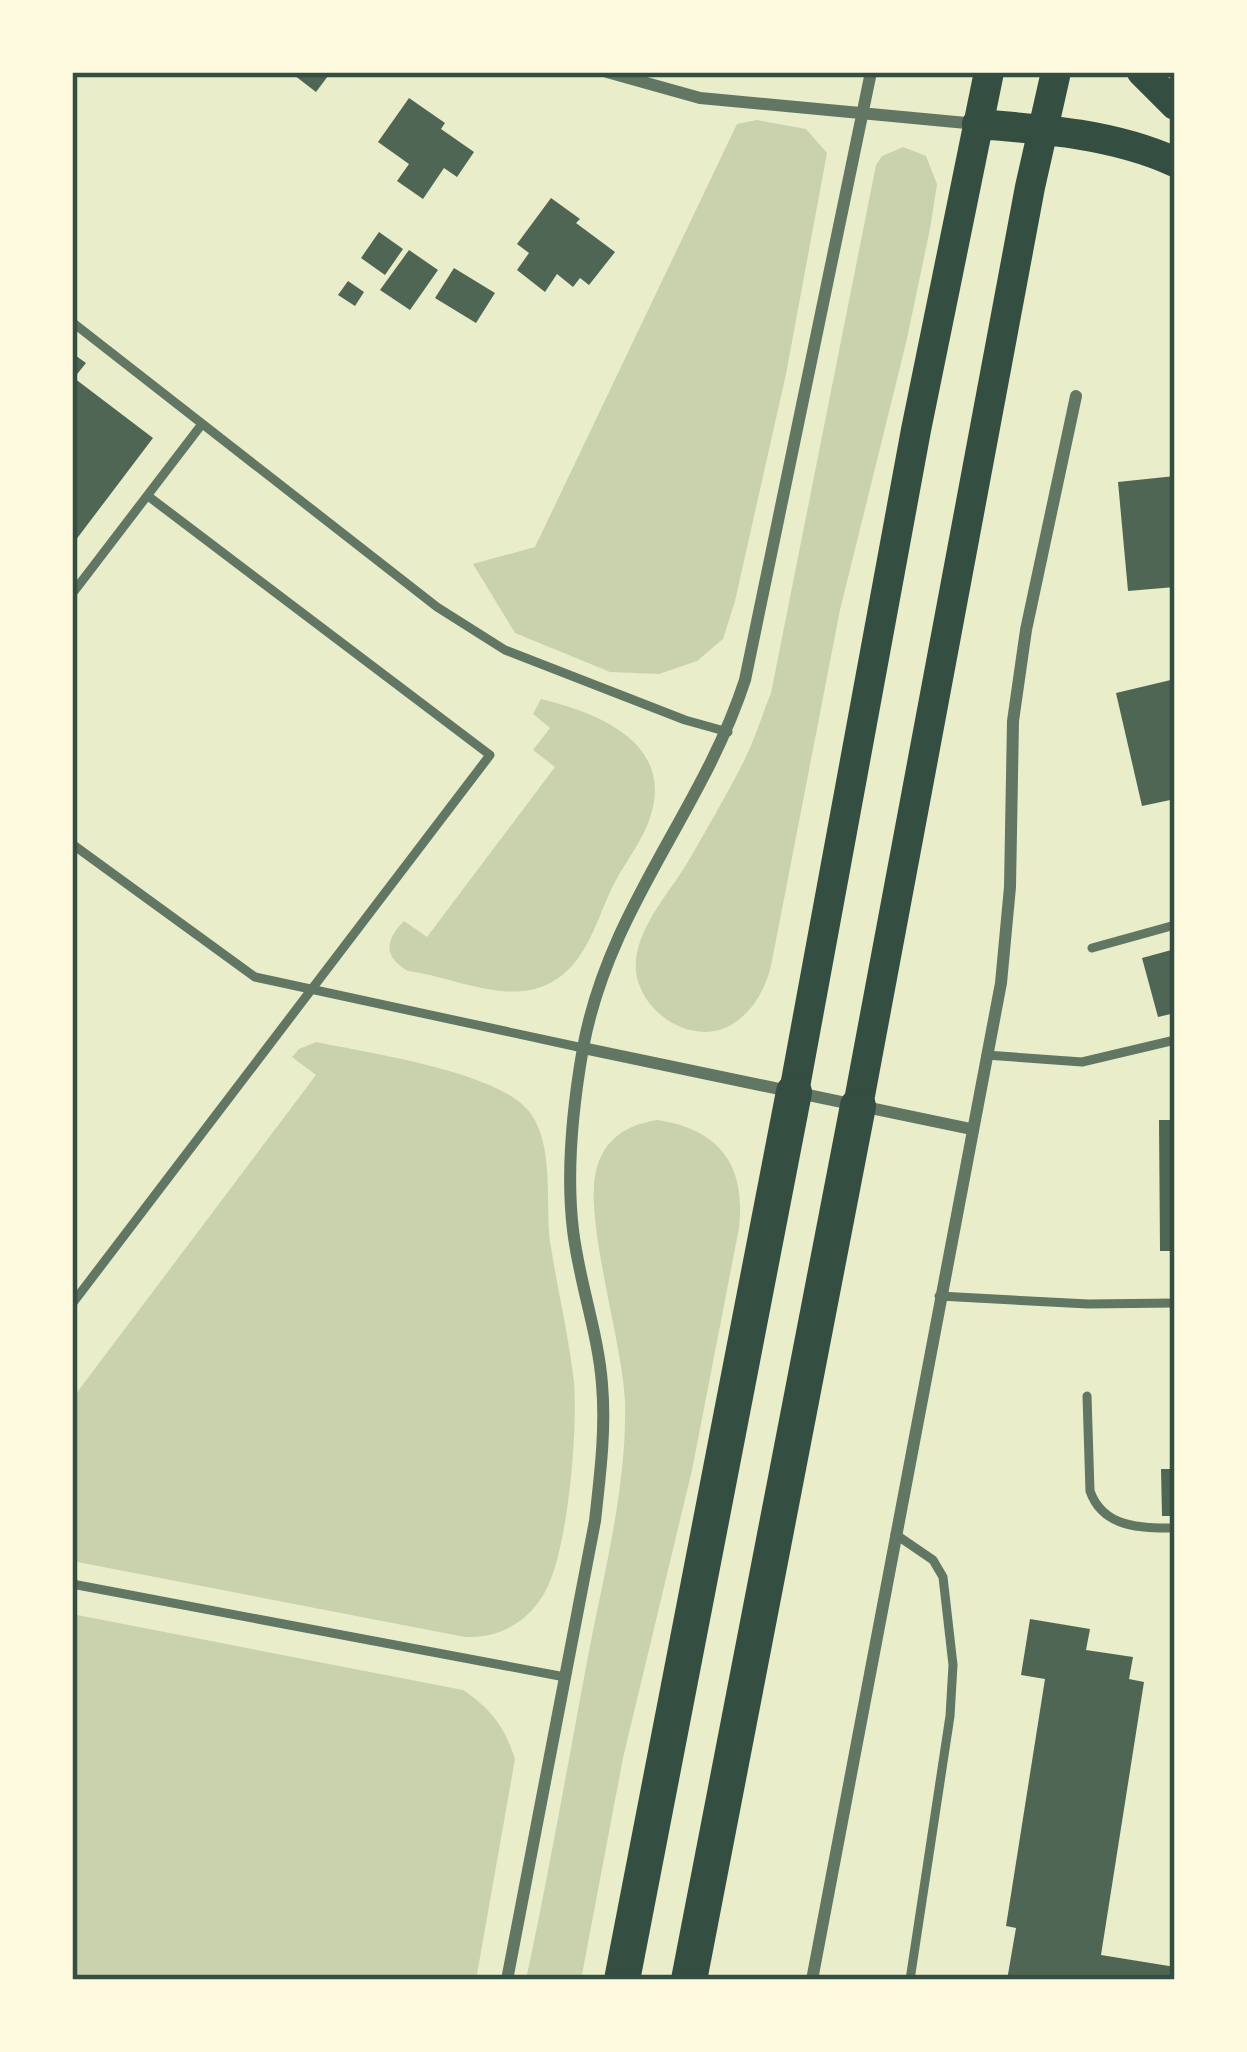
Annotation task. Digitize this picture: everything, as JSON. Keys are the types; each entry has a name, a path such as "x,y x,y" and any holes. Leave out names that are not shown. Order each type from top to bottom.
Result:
{"highway":[{"path":"622,1980 794,1092"},
{"path":"689,1980 858,1106"}],"main road":[{"path":"794,1092 911,454 989,72"},
{"path":"858,1106 1017,253 1056,72"},
{"path":"1142,72 1175,105"},
{"path":"977,124 1045,129 1124,145 1175,162"}],"street":[{"path":"607,72 700,98 977,124"},
{"path":"508,1980 595,1521 603,1451 602,1381 572,1228 572,1135 583,1048 602,973 635,897 728,732 745,680 871,72"},
{"path":"812,1980 1001,983 1010,887 1013,721 1026,630 1076,396"},
{"path":"583,1048 971,1130"}],"lane":[{"path":"72,322 437,607 506,650 685,720 728,732"},
{"path":"72,594 202,424"},
{"path":"72,1304 490,755 148,496"},
{"path":"72,844 255,976 583,1048"},
{"path":"1092,949 1175,925"},
{"path":"986,1055 1082,1063 1175,1040"},
{"path":"939,1297 1175,1303"},
{"path":"1087,1396 1090,1491 1095,1505 1120,1523 1175,1528"},
{"path":"895,1534 933,1560 943,1577 953,1665 950,1716 910,1980"},
{"path":"72,1584 565,1677"}],"green space":[{"path":"757,120 806,129 827,153 786,374 735,601 723,639 697,661 659,674 610,672 515,633 473,564 535,547 737,124"},
{"path":"903,147 926,156 937,184 930,229 840,610 771,966 757,1000 739,1020 716,1031 685,1029 647,1000 636,971 640,942 737,774 771,693 876,165 882,156"},
{"path":"541,699 588,714 630,738 653,775 654,798 647,826 586,946 558,979 511,992 408,971 391,954 390,941 398,928 404,921 427,937 555,767 533,750 550,728 533,714"},
{"path":"316,1042 483,1082 524,1106 541,1135 551,1247 574,1382 572,1461 565,1525 551,1579 527,1615 499,1632 465,1637 72,1561 72,1399 316,1075 292,1057"},
{"path":"658,1120 698,1132 725,1154 738,1186 739,1228 692,1470 623,1758 581,1980 526,1980 613,1530 625,1434 623,1377 595,1216 597,1167 620,1134"},
{"path":"72,1614 463,1690 482,1704 502,1728 515,1759 476,1980 72,1980"}],"building":[{"path":"290,72 331,72 316,92"},
{"path":"409,98 445,123 441,129 474,152 457,177 444,168 423,199 397,181 409,164 378,142"},
{"path":"551,198 615,252 589,285 580,278 573,287 557,274 545,292 517,270 529,253 517,244"},
{"path":"379,232 403,249 385,275 361,258"},
{"path":"409,250 438,270 410,310 380,290"},
{"path":"454,268 495,293 476,323 435,298"},
{"path":"348,281 364,292 355,306 338,295"},
{"path":"72,353 86,363 74,378 153,438 72,545"},
{"path":"1175,476 1175,587 1128,591 1118,482"},
{"path":"1175,679 1175,799 1142,806 1116,693"},
{"path":"1175,949 1175,1013 1158,1017 1142,958"},
{"path":"1159,1120 1175,1120 1175,1251 1160,1251"},
{"path":"1161,1469 1175,1469 1175,1516 1162,1516"},
{"path":"1030,1619 1090,1629 1086,1650 1133,1657 1129,1679 1144,1682 1101,1955 1175,1967 1175,1980 1007,1980 1016,1928 1006,1926 1045,1679 1021,1675"}]}
